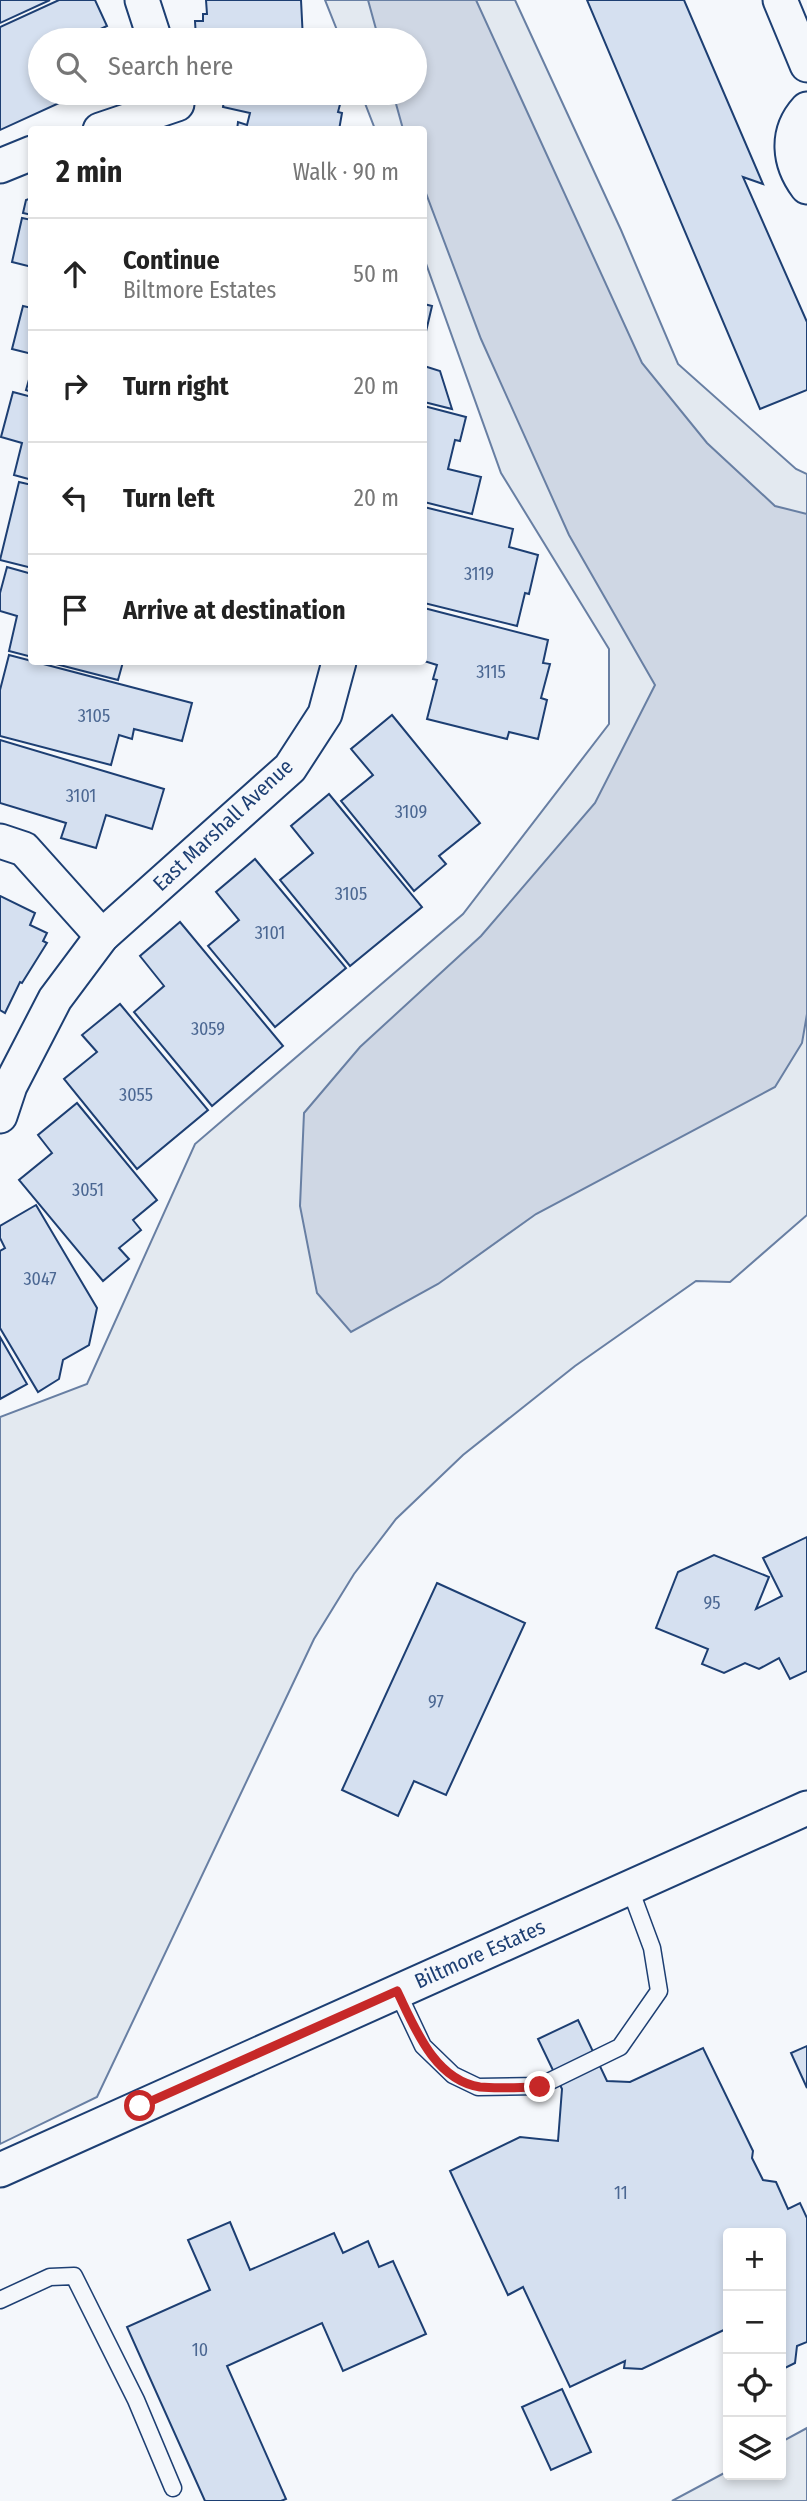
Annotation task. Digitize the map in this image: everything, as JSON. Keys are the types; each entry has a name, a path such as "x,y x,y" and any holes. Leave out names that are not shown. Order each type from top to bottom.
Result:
{"street":[{"path":"142,0 151,28"},
{"path":"780,0 807,65"},
{"path":"115,126 178,109"},
{"path":"807,109 793,134 791,146 795,171 807,187"},
{"path":"0,166 28,155"},
{"name":"East Marshall Avenue","path":"0,1116 10,1086 55,999 102,936 290,768 325,714 338,665"},
{"path":"0,841 23,849 102,936"},
{"name":"Biltmore Estates","path":"0,2170 807,1808"}],"lane":[{"path":"397,1991 424,2046 453,2076 478,2087 540,2087 620,2047 659,1991 652,1948 629,1886"},
{"path":"0,2300 50,2277 74,2276 136,2400 173,2488"}],"shaded area":[{"path":"325,0 515,0 621,230 678,364 796,469 807,474 807,1215 730,1282 696,1281 575,1366 463,1455 396,1519 354,1574 314,1639 97,2097 0,2144 0,1417 87,1384 195,1144 463,914 609,724 609,649 501,473 427,266 427,126 374,126 366,105 427,105 427,28 336,28"},
{"path":"368,0 476,0 642,363 707,443 775,506 807,514 807,1014 802,1043 775,1087 536,1214 438,1284 351,1332 317,1293 300,1206 304,1113 360,1047 481,936 595,803 655,685 569,535 481,339 427,196 427,126 402,126 396,105 427,105 427,28 376,28"},
{"path":"807,2428 807,2501 672,2501 723,2474 723,2480 786,2480 786,2439"}],"building":[{"path":"0,0 50,0 0,23"},
{"path":"59,0 95,0 107,26 28,28 28,105 55,105 0,130 0,27"},
{"path":"206,0 301,0 302,28 195,28 195,21 203,21 203,14 207,14"},
{"path":"587,0 684,0 763,184 743,177 807,322 807,390 760,409"},
{"path":"340,105 338,112 342,113 340,126 238,126 238,122 247,125 250,113 223,107"},
{"path":"28,199 28,214 23,213"},
{"path":"22,218 28,219 28,266 12,262"},
{"path":"427,305 432,306 427,327"},
{"path":"23,306 28,307 28,353 12,349"},
{"path":"427,367 440,371 452,409 427,403"},
{"path":"13,392 28,396 28,479 14,475 22,443 1,437"},
{"path":"427,407 466,417 460,441 455,440 448,469 481,477 472,514 427,503"},
{"path":"19,482 28,484 28,567 0,560"},
{"path":"427,508 513,529 509,547 538,555 529,594 525,593 517,626 427,604"},
{"path":"7,567 28,573 28,656 9,651 17,616 0,611 0,593"},
{"path":"427,609 548,640 543,663 550,664 541,698 547,700 538,739 509,732 507,739 427,719 437,680 433,679 437,665 427,662"},
{"path":"9,655 28,660 28,665 47,665 192,703 182,741 134,729 132,739 119,735 111,765 0,736 0,690"},
{"path":"60,665 122,665 118,680"},
{"path":"392,715 480,823 439,856 446,864 414,891 341,801 373,775 351,749"},
{"path":"0,740 164,789 152,829 106,815 96,848 61,838 66,823 0,803"},
{"path":"329,794 422,907 350,966 280,880 313,853 291,826"},
{"path":"255,859 346,968 275,1027 208,946 239,920 216,892"},
{"path":"0,896 35,913 30,925 47,933 43,941 47,943 22,983 20,982 5,1013 0,1010"},
{"path":"180,922 283,1046 212,1106 134,1012 164,986 140,956"},
{"path":"120,1004 208,1110 137,1169 64,1079 97,1052 82,1035"},
{"path":"77,1103 157,1200 133,1220 141,1230 119,1248 129,1259 103,1281 19,1180 52,1153 38,1135"},
{"path":"36,1205 97,1308 89,1345 63,1360 59,1379 38,1392 0,1328 0,1251 5,1248 0,1238 0,1226"},
{"path":"0,1337 27,1384 0,1399"},
{"path":"807,1537 807,1671 790,1679 779,1658 759,1669 745,1663 724,1673 702,1664 708,1649 656,1628 678,1572 714,1555 769,1577 756,1609 782,1596 763,1558"},
{"path":"437,1583 525,1623 446,1795 414,1781 398,1816 342,1790"},
{"path":"578,2020 607,2081 630,2082 703,2048 753,2151 752,2158 763,2180 776,2182 788,2209 800,2203 807,2218 807,2342 797,2346 795,2363 786,2368 786,2228 723,2228 723,2330 642,2369 624,2368 625,2361 570,2387 523,2287 508,2295 450,2171 520,2137 558,2141 562,2089 538,2039"},
{"path":"807,2046 807,2088 791,2053"},
{"path":"230,2222 250,2270 334,2233 343,2253 368,2241 379,2267 393,2261 426,2334 343,2371 322,2323 227,2366 286,2499 281,2501 205,2501 127,2327 210,2290 188,2240"},
{"path":"562,2389 591,2452 551,2470 522,2407"}],"route":[{"path":"140,2106 397,1991 424,2046 453,2076 478,2087 540,2087"}]}
